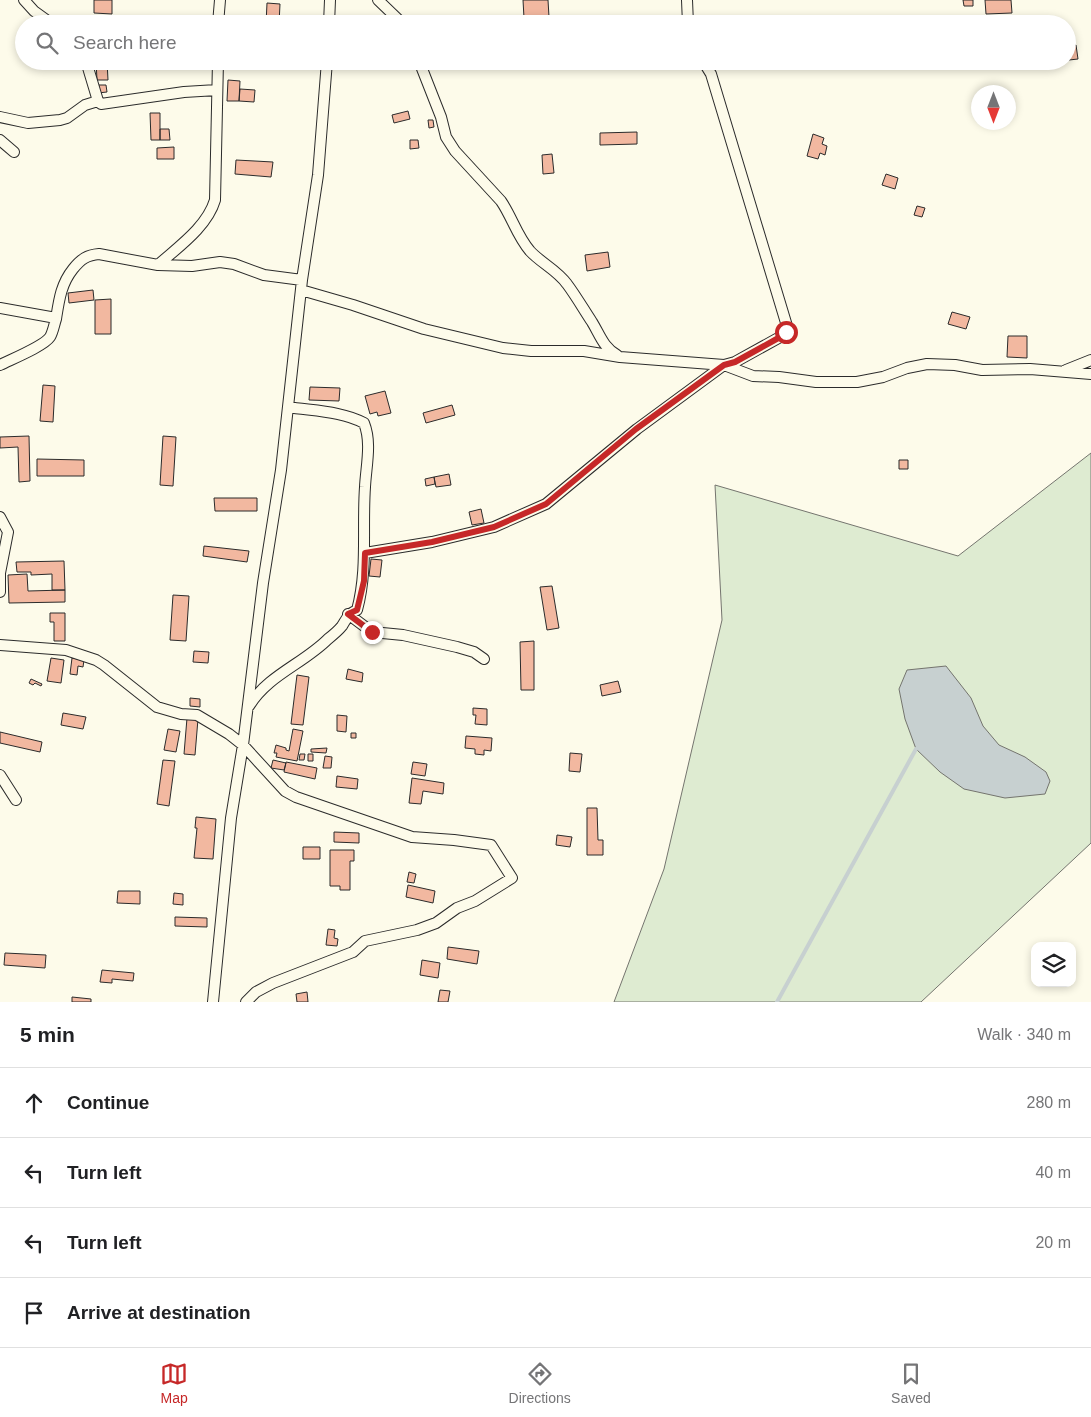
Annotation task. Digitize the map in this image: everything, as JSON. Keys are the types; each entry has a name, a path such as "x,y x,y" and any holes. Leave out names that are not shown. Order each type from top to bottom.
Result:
{"street":[{"path":"24,0 40,15"},
{"path":"219,15 220,0"},
{"path":"329,15 330,0"},
{"path":"378,0 394,15"},
{"path":"687,0 688,15"},
{"path":"89,70 98,101 105,105 184,92 217,90"},
{"path":"158,266 197,229 213,207 215,200 218,70"},
{"path":"213,1002 231,818 243,745 262,583 281,470 302,285 318,175 326,70"},
{"path":"423,70 441,117 446,137 455,151 501,201 522,240 531,252 553,268 567,283 594,324 603,344 612,353 620,357"},
{"path":"365,553 432,542 494,527 546,504 636,429 724,365 735,362 786,332 787,326 709,70"},
{"path":"0,117 28,123 60,120 67,118 85,105 98,101"},
{"path":"0,140 14,152"},
{"path":"0,365 44,343 50,336 56,318 61,290 66,279 84,258 99,254 158,266 192,266 220,262 234,264 264,275 302,285 424,330 503,348 531,351 584,351 620,357 724,365 752,376 779,377 816,382 858,382 927,364 955,365 982,370 1030,369 1091,374"},
{"path":"0,308 56,318"},
{"path":"1062,372 1091,360"},
{"path":"247,709 264,686 326,642 342,626 348,614 357,610 362,592 365,553 364,489 368,433 364,422 342,414 288,407"},
{"path":"0,517 8,532 0,573 0,592"},
{"path":"348,614 372,632 412,637 457,647 474,652 484,659"},
{"path":"2,648 66,650 96,660 157,707 181,714 197,715 229,734 243,745 285,791 296,797 412,837 491,845 512,878 475,901 457,908 436,924 365,941 353,952 273,983 256,992 246,1002"},
{"path":"1,780 16,800"}],"green space":[{"path":"1091,453 1091,843 921,1002 614,1002 664,869 722,620 715,485 958,556"}],"shaded area":[{"path":"946,666 971,698 983,726 999,745 1025,757 1046,772 1050,781 1045,794 1005,798 964,789 940,772 916,749 905,719 899,689 907,670"}],"building":[{"path":"94,0 112,0 112,14 94,13"},
{"path":"523,0 548,0 549,15 524,15"},
{"path":"963,0 973,0 973,6 964,6"},
{"path":"985,0 1011,0 1012,13 986,14"},
{"path":"267,3 280,4 279,15 266,15"},
{"path":"96,70 107,70 108,80 97,80"},
{"path":"228,80 240,81 239,101 227,101"},
{"path":"97,85 106,85 107,92 98,93"},
{"path":"240,89 255,90 254,102 239,101"},
{"path":"408,111 410,119 394,123 392,115"},
{"path":"150,113 160,113 160,140 151,140"},
{"path":"428,120 433,120 434,127 429,128"},
{"path":"160,129 169,129 170,140 160,140"},
{"path":"637,132 637,144 600,145 600,133"},
{"path":"813,134 824,138 822,144 827,146 825,155 820,153 818,159 807,156"},
{"path":"410,140 418,140 419,148 410,149"},
{"path":"174,147 174,159 157,159 157,148"},
{"path":"552,154 554,173 543,174 542,155"},
{"path":"236,160 273,162 271,177 235,174"},
{"path":"886,174 898,178 895,189 882,185"},
{"path":"917,206 925,208 922,217 914,215"},
{"path":"608,252 610,267 587,271 585,255"},
{"path":"93,290 94,300 69,303 68,293"},
{"path":"111,299 111,334 95,334 95,300"},
{"path":"952,312 970,317 966,329 948,324"},
{"path":"1008,336 1027,336 1027,358 1007,357"},
{"path":"43,385 55,386 53,422 40,421"},
{"path":"310,387 340,388 339,401 309,400"},
{"path":"385,391 391,413 378,416 377,412 370,414 365,396"},
{"path":"452,405 455,415 426,423 423,413"},
{"path":"29,436 30,481 19,482 18,447 0,448 0,437"},
{"path":"163,436 176,437 173,486 160,485"},
{"path":"37,459 84,460 84,476 37,476"},
{"path":"899,460 908,460 908,469 899,469"},
{"path":"449,474 451,485 436,487 434,477"},
{"path":"434,477 435,484 426,486 425,479"},
{"path":"214,498 257,498 257,511 215,511"},
{"path":"481,509 484,523 472,525 469,512"},
{"path":"204,546 249,551 247,562 203,556"},
{"path":"371,559 382,560 380,577 369,576"},
{"path":"64,561 65,590 52,590 52,574 31,575 31,572 17,572 16,562"},
{"path":"27,574 28,591 65,590 65,602 9,603 8,575"},
{"path":"552,586 559,628 547,630 540,587"},
{"path":"173,595 189,596 186,641 170,640"},
{"path":"50,613 65,613 65,641 54,641 54,622 50,622"},
{"path":"534,641 534,690 521,690 520,642"},
{"path":"194,651 209,652 208,663 193,662"},
{"path":"51,658 64,660 61,683 47,681"},
{"path":"72,658 84,660 83,667 78,666 77,675 70,674"},
{"path":"348,669 363,673 362,682 346,679"},
{"path":"297,675 309,677 303,725 291,724"},
{"path":"31,679 42,684 41,686 29,683"},
{"path":"618,681 621,692 602,696 600,685"},
{"path":"190,698 200,699 200,707 190,706"},
{"path":"473,708 487,709 487,725 475,724 476,715 473,715"},
{"path":"63,713 86,717 83,729 61,725"},
{"path":"337,715 347,716 346,732 337,731"},
{"path":"187,718 198,719 195,755 184,754"},
{"path":"168,729 180,731 176,752 164,750"},
{"path":"293,729 303,731 297,761 276,757 277,753 274,753 276,745 289,751"},
{"path":"0,732 42,742 40,752 0,743"},
{"path":"351,733 356,733 356,738 351,738"},
{"path":"466,736 492,738 491,751 484,750 484,755 475,754 475,749 465,748"},
{"path":"327,748 326,753 311,752 311,749"},
{"path":"570,753 582,754 580,772 569,771"},
{"path":"300,754 305,754 304,760 299,760"},
{"path":"308,754 313,754 313,761 308,761"},
{"path":"325,756 332,757 331,768 323,768"},
{"path":"163,760 175,761 169,806 157,804"},
{"path":"273,760 286,763 284,770 271,768"},
{"path":"286,762 317,768 315,779 284,772"},
{"path":"413,762 427,764 425,776 411,774"},
{"path":"337,776 358,779 357,789 336,787"},
{"path":"412,778 444,783 443,794 423,791 421,804 409,803"},
{"path":"587,808 597,808 598,840 603,840 603,855 587,855"},
{"path":"196,817 216,819 213,859 194,858 197,828 195,828"},
{"path":"334,832 359,833 359,843 334,842"},
{"path":"557,835 572,837 570,847 556,845"},
{"path":"303,847 320,847 320,859 303,859"},
{"path":"330,850 354,850 354,861 350,861 350,890 340,890 340,886 330,886"},
{"path":"409,872 416,874 414,883 407,882"},
{"path":"408,885 435,891 433,903 406,897"},
{"path":"118,891 140,891 140,904 117,903"},
{"path":"174,893 183,894 183,905 173,904"},
{"path":"175,917 207,918 207,927 175,926"},
{"path":"328,929 335,930 334,938 338,939 337,946 326,945"},
{"path":"448,947 479,951 477,964 447,959"},
{"path":"5,953 46,955 45,968 4,965"},
{"path":"422,960 440,963 438,978 420,975"},
{"path":"102,970 134,973 133,981 112,979 112,983 100,982"},
{"path":"440,990 450,991 448,1002 438,1002"},
{"path":"307,992 308,1002 297,1002 296,994"},
{"path":"72,997 91,999 91,1002 72,1002"}],"waterway":[{"path":"777,1002 916,749"}],"route":[{"path":"372,632 348,614 357,610 364,581 365,553 432,542 494,527 546,504 636,429 724,365 735,362 786,332"}]}
